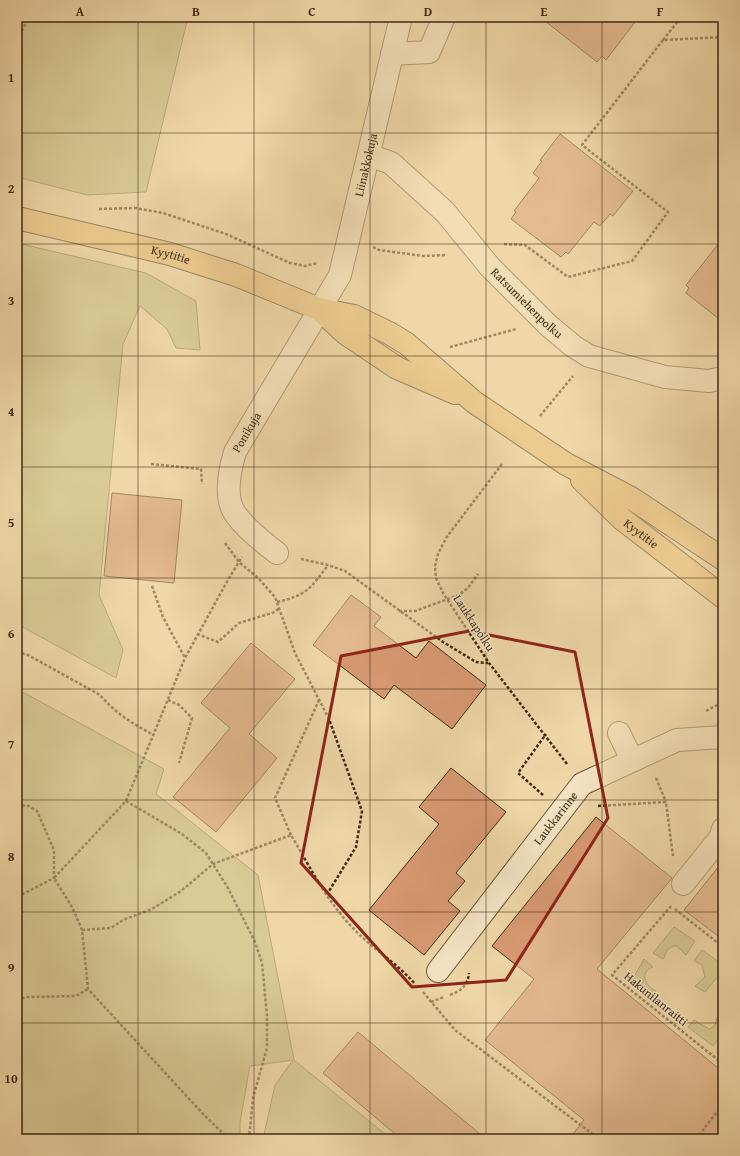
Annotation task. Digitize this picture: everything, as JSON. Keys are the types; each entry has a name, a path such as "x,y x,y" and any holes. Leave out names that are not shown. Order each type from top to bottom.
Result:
{"main road":[{"name":"Kyytitie","path":"17,218 170,254 236,275 319,308 345,333 397,368 474,402 566,464 631,498 723,559"},
{"name":"Kyytitie","path":"566,464 622,519 723,597"}],"street":[{"name":"Liinakkokuja","path":"319,308 340,275 401,17"},
{"path":"392,54 429,52 444,17"},
{"name":"Ratsumiehenpolku","path":"369,155 391,163 445,212 485,260 548,325 573,346 589,356 665,377 709,381 723,378"},
{"name":"Ponikuja","path":"277,553 256,538 233,510 230,494 231,466 235,452 319,308"},
{"path":"619,733 632,760"},
{"name":"Laukkarinne","path":"438,971 582,784 677,740 723,737"},
{"path":"678,892 720,838 723,829"}],"path":[{"path":"17,40 29,17"},
{"path":"368,245 379,250 422,256 485,260 494,245 524,245 568,277 632,261 668,212 582,145 678,21 723,19"},
{"path":"663,40 723,37"},
{"path":"449,348 524,326 548,325"},
{"path":"539,417 589,356"},
{"path":"151,464 200,469"},
{"name":"Laukkapolku","path":"502,464 446,538 438,554 435,566 436,578 447,598 489,663 546,734 596,806 666,802"},
{"path":"17,896 54,878 126,801 185,658 197,634 239,562 256,538"},
{"path":"277,553 328,565 345,571 398,611 443,642 476,662 489,663"},
{"path":"239,562 267,586 275,597 295,652 329,720 362,811 356,847 326,896"},
{"path":"277,602 301,595 309,590 328,565"},
{"path":"398,611 415,610 437,604 447,598 458,595 468,588 478,574"},
{"path":"152,586 163,617 185,658"},
{"path":"197,634 218,642 239,623 275,612 279,608"},
{"path":"17,652 28,655 100,696 107,704 134,725 154,735"},
{"path":"168,700 179,705 192,718 179,763"},
{"path":"319,700 275,798 291,835 326,896 352,928 403,969 417,986"},
{"path":"546,734 518,773 561,811"},
{"path":"654,773 666,802 671,844"},
{"path":"126,801 182,834 206,853 228,888 255,942 262,963 267,1016 267,1048 253,1098 249,1139"},
{"path":"17,805 29,806 37,811 54,850 54,878 72,907 82,930 88,989 204,1115 229,1139"},
{"path":"82,930 111,928 123,920 152,909 181,891 213,864 291,835"},
{"path":"678,892 671,906 723,947"},
{"name":"Hakunilanraitti","path":"671,906 612,975 723,1064"},
{"path":"17,1000 26,997 76,996 88,989"},
{"path":"422,991 455,1030 599,1139"},
{"path":"696,1139 723,1104"}],"highlighted area":[{"path":"469,631 575,652 608,818 506,980 412,987 301,863 341,656"}],"shaded area":[{"path":"17,17 188,17 146,192 87,195 17,177"},
{"path":"17,243 146,273 196,301 200,350 176,348 167,329 140,306 123,344 99,595 123,650 116,678 17,624"},
{"path":"17,689 164,769 156,794 258,875 294,1060 391,1139 263,1139 275,1085 293,1060 250,1066 240,1122 240,1139 17,1139"},
{"path":"674,927 695,941 686,955 677,946 673,946 667,950 663,959 653,953"},
{"path":"702,950 723,965 723,970 705,992 695,986 705,977 702,965 694,961"},
{"path":"644,959 653,967 646,972 645,975 645,979 649,986 656,991 652,999 631,982"},
{"path":"717,1017 723,1022 723,1034 713,1046 688,1027 694,1020 709,1029 715,1024"}],"building":[{"path":"540,17 639,17 606,60 602,56 597,62"},
{"path":"560,134 633,191 613,216 610,214 600,226 594,222 568,254 566,252 561,257 511,219 516,212 514,211 539,178 533,173 542,161 540,160"},
{"path":"723,238 723,322 686,293 689,288 686,285"},
{"path":"112,493 182,500 174,583 104,576"},
{"path":"351,595 381,617 374,626 416,658 429,641 486,685 452,729 394,685 384,699 313,645"},
{"path":"251,643 295,679 249,734 277,758 216,832 173,797 230,728 201,703"},
{"path":"451,768 506,812 456,873 465,881 448,901 460,911 424,955 369,910 439,824 419,807"},
{"path":"596,817 672,878 597,969 723,1072 723,1139 569,1139 584,1120 485,1040 534,979 492,946"},
{"path":"723,861 723,940 684,910"},
{"path":"358,1032 486,1139 401,1139 323,1073"}]}
